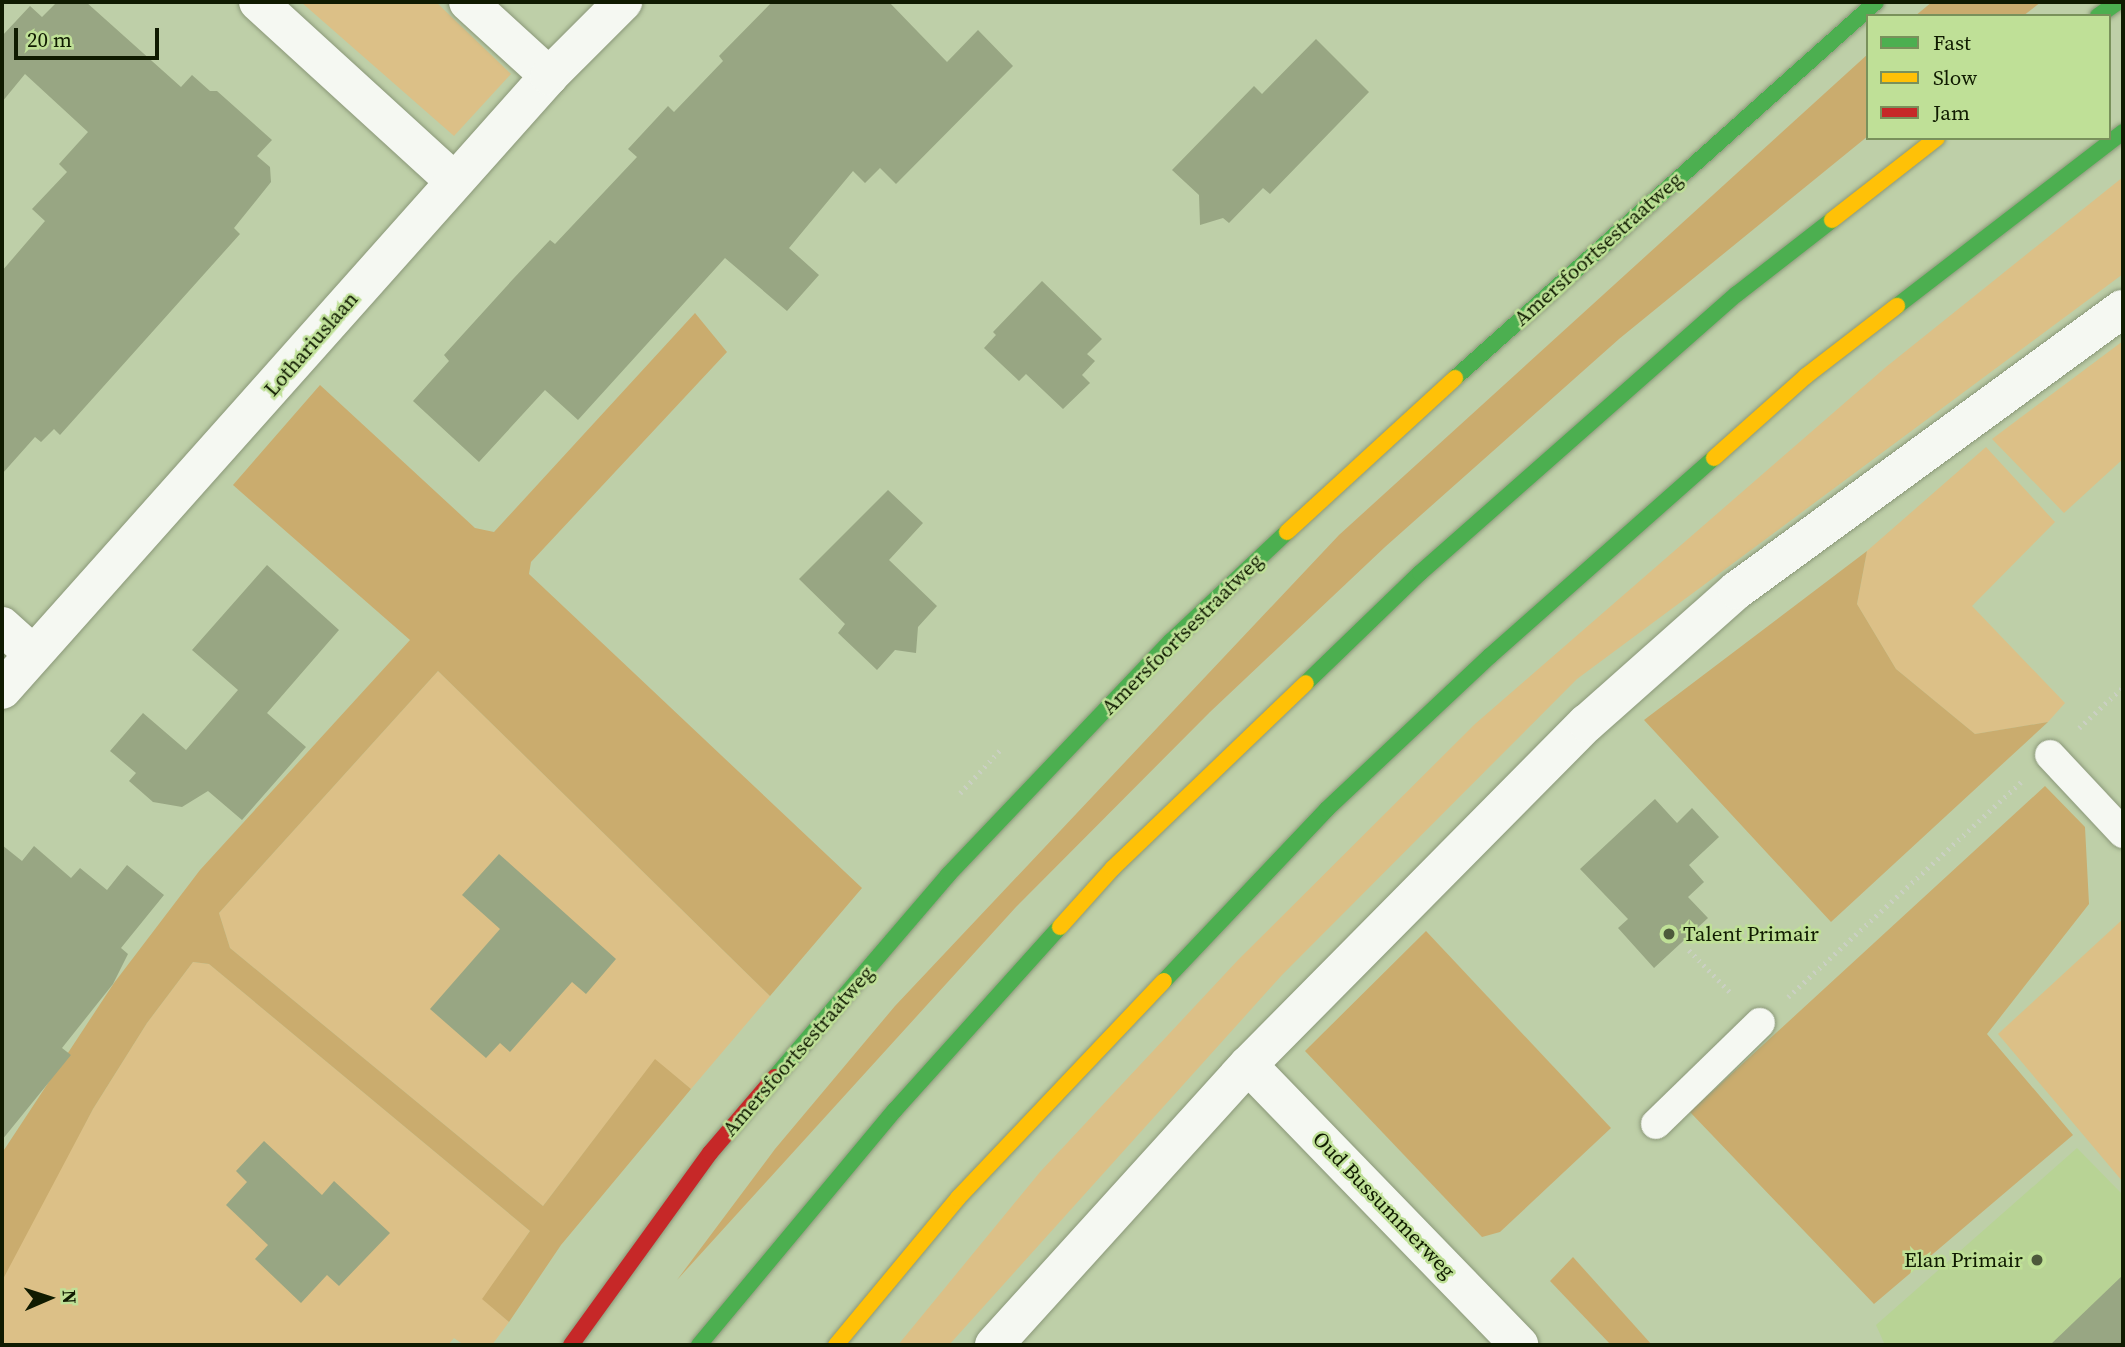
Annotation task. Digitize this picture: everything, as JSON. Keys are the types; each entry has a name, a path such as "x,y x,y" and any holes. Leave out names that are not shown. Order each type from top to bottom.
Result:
{"main road":[{"name":"Amersfoortsestraatweg","path":"571,1345 710,1153 948,875 1171,641 1366,457 1876,2"},
{"path":"2101,14 2118,2"},
{"path":"836,1345 958,1198 1327,809 1490,656 1806,376 2123,132"},
{"path":"699,1345 895,1110 1123,859 1420,573 1737,294 1934,140"}],"street":[{"path":"258,2 454,181"},
{"path":"468,2 549,76"},
{"name":"Lothariuslaan","path":"2,690 32,653 454,181 549,76 623,2"},
{"path":"994,1345 1248,1065 1587,723 1737,590 2123,309"},
{"path":"2,626 32,653"},
{"name":"Oud Bussummerweg","path":"1248,1065 1519,1345"}],"lane":[{"path":"2050,755 2123,832"},
{"path":"1656,1124 1760,1023"}],"path":[{"path":"1689,950 1760,1023 2123,687"}],"shaded area":[{"path":"301,2 436,2 511,74 454,136"},
{"path":"1932,2 2041,2 2026,14 1917,14"},
{"path":"1866,56 1866,138 1619,339 1385,547 1210,712 1016,907 677,1280 775,1149 895,1006 1339,535"},
{"path":"2123,177 2123,274 1577,679 1282,975 949,1345 898,1345 1040,1172 1238,960 1475,724 1886,367"},
{"path":"695,313 727,352 531,562 529,574 862,888 770,996 438,671 219,913 230,948 543,1206 655,1059 691,1089 561,1245 509,1322 482,1299 530,1231 209,964 193,962 147,1023 93,1109 2,1281 2,1153 114,983 200,870 410,640 233,485 320,385 475,528 494,532"},
{"path":"2123,341 2123,459 2064,513 1992,439"},
{"path":"1986,447 2055,522 1972,606 2065,703 2048,722 1975,734 1896,669 1857,604 1867,551"},
{"path":"1867,551 1857,604 1896,669 1975,734 2048,722 1831,922 1644,720"},
{"path":"438,671 770,996 691,1089 655,1060 543,1206 230,948 219,913"},
{"path":"2045,786 2085,827 2089,904 1987,1034 2073,1135 1874,1304 1690,1112"},
{"path":"2123,919 2123,1182 1998,1034"},
{"path":"1426,931 1611,1128 1500,1232 1482,1237 1305,1051"},
{"path":"193,962 209,964 530,1231 483,1299 509,1322 492,1345 464,1345 454,1338 448,1345 2,1345 2,1281 12,1257 93,1109 147,1023"},
{"name":"Elan Primair","path":"2077,1148 2123,1195 2123,1345 1885,1345 1876,1325"},
{"path":"1573,1257 1652,1345 1611,1345 1550,1281"}],"building":[{"path":"57,2 86,2 181,87 192,75 210,91 217,91 272,140 257,156 270,167 271,182 234,228 240,234 60,435 54,429 41,442 35,437 2,474 2,271 45,221 32,209 67,172 59,164 88,132 25,74 2,102 2,36 30,6 42,17"},
{"path":"772,2 889,2 947,62 978,30 1013,66 896,184 880,168 865,183 853,171 789,248 819,275 787,311 725,258 578,420 545,390 479,462 413,401 449,361 444,355 514,278 550,240 555,244 637,157 628,149 668,106 674,112 723,61 719,56"},
{"path":"1316,39 1369,92 1270,194 1263,188 1229,223 1223,218 1200,225 1199,195 1172,170 1254,86 1262,94"},
{"path":"1042,281 1102,339 1087,354 1095,361 1082,375 1090,383 1063,409 1026,374 1019,381 984,348 996,335 993,332"},
{"path":"888,490 923,523 889,560 937,606 918,627 916,653 895,650 877,670 838,633 845,624 799,579"},
{"path":"267,565 339,630 267,713 306,747 242,820 208,791 182,807 153,802 129,781 136,773 110,751 143,713 186,750 238,690 192,650"},
{"path":"1655,799 1677,823 1692,808 1719,837 1689,865 1704,882 1688,897 1708,918 1654,968 1618,928 1628,919 1580,869"},
{"path":"2,845 22,861 34,846 71,878 80,868 107,890 127,865 164,895 121,948 128,954 113,984 62,1048 71,1055 2,1140"},
{"path":"499,854 616,959 586,994 572,982 510,1052 500,1043 486,1058 430,1009 500,929 462,895"},
{"path":"264,1141 322,1195 334,1181 390,1233 339,1286 327,1275 301,1303 255,1259 268,1245 226,1205 247,1182 236,1171"},
{"path":"2123,1275 2123,1345 2050,1345"}],"traffic: fast":[{"path":"1455,378 1876,2"},
{"path":"2101,14 2118,2"},
{"path":"1897,306 2123,132"},
{"path":"1306,683 1420,573 1737,294 1832,220"},
{"path":"1164,981 1327,809 1490,656 1714,458"},
{"path":"775,1077 948,875 1171,641 1287,532"},
{"path":"699,1345 895,1110 1060,927"}],"traffic: slow":[{"path":"1832,220 1934,140"},
{"path":"1714,458 1806,376 1897,306"},
{"path":"1287,532 1455,378"},
{"path":"1060,927 1113,868 1306,683"},
{"path":"836,1345 958,1198 1164,981"}],"traffic: jam":[{"path":"571,1345 710,1153 775,1077"}],"place":[{"name":"Talent Primair","path":"1669,934"},
{"name":"Elan Primair","path":"2037,1260"}]}
